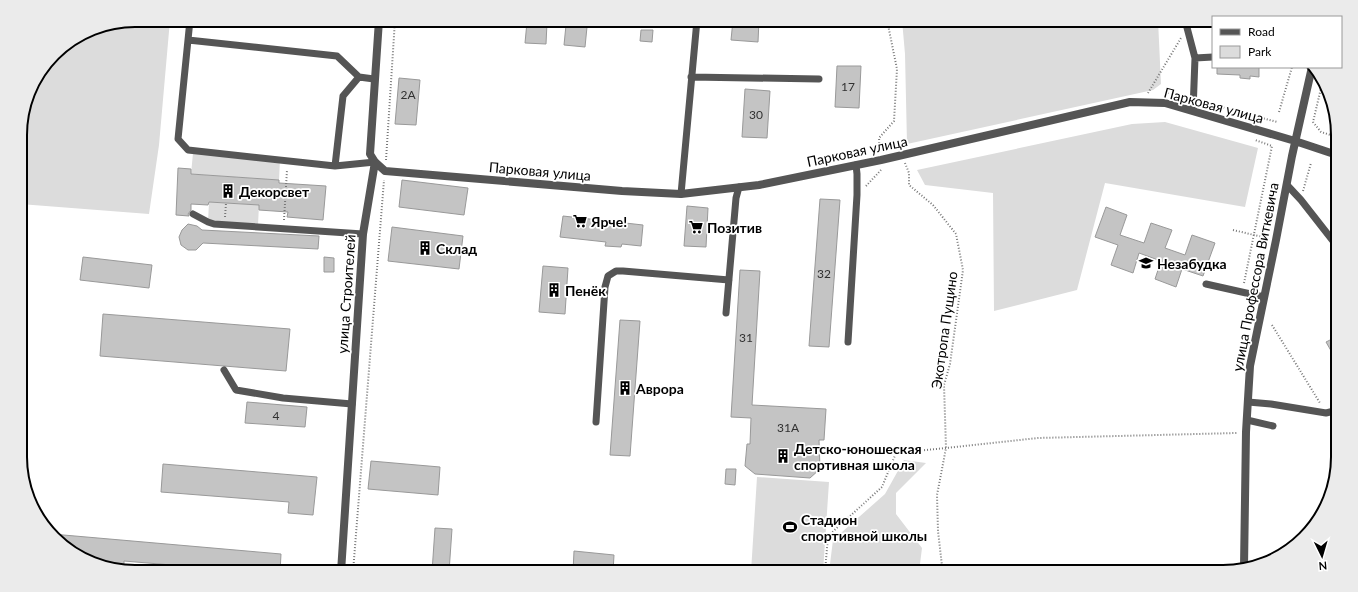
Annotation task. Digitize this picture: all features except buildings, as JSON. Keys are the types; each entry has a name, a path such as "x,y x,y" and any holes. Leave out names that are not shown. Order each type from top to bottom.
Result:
{"street":[{"name":"улица Строителей","path":"341,565 362,234 375,162 370,154 378,27"},
{"name":"улица Профессора Виткевича","path":"1244,563 1246,420 1250,366 1295,141 1311,72"},
{"name":"Парковая улица","path":"385,171 614,190 681,194 759,184 856,165 881,165 1130,102 1165,103 1331,153"},
{"path":"375,162 385,171"}],"lane":[{"path":"189,27 178,139 188,150 335,166 375,162"},
{"path":"681,194 696,27"},
{"path":"1187,28 1195,58 1193,111"},
{"path":"188,40 337,56 359,77 374,79"},
{"path":"1195,58 1212,58"},
{"path":"335,166 343,96 359,77"},
{"path":"691,77 818,79"},
{"path":"848,342 857,195 856,165"},
{"path":"1286,185 1301,200 1331,238"},
{"path":"726,313 736,198 739,187"},
{"path":"193,214 208,222 362,234"},
{"path":"596,422 605,286 608,276 616,272 623,271 729,280"},
{"path":"1206,284 1264,297"},
{"path":"224,370 236,390 283,398 352,404"},
{"path":"1248,402 1271,404 1326,413 1331,412"},
{"path":"1246,420 1273,426"}],"path":[{"path":"354,565 385,171 395,27"},
{"path":"879,138 894,121 897,69 888,27"},
{"path":"1148,93 1187,28"},
{"path":"1279,112 1292,68"},
{"path":"1321,89 1313,122 1321,132 1331,135"},
{"path":"1242,292 1272,146 1250,139"},
{"path":"283,229 288,161"},
{"path":"1301,200 1311,163"},
{"name":"Экотропа Пущино","path":"899,165 905,164 909,173 909,185 934,205 956,234 963,270 950,364 944,386 946,448 937,495 938,531 942,565"},
{"path":"876,170 881,165"},
{"path":"857,195 881,165"},
{"path":"225,224 226,203"},
{"path":"1233,230 1276,240"},
{"path":"1272,325 1326,413"},
{"path":"826,565 828,536 882,487 896,452 1038,438 1246,432"}],"green space":[{"path":"128,27 169,27 159,145 149,214 27,205 27,128 35,93 45,75 69,49 93,35 114,29"},
{"path":"903,27 1158,27 1161,84 1153,90 907,144 905,54"},
{"path":"1165,122 1258,148 1245,207 1105,183 1077,290 994,311 993,193 925,185 917,170 1132,124"},
{"path":"193,153 280,159 279,180 191,174"},
{"path":"209,202 259,205 258,225 208,222"},
{"path":"904,460 926,463 896,493 896,514 922,548 920,565 830,565 833,540 885,494"},
{"name":"Стадион спортивной школы","path":"757,477 829,482 823,565 751,565"}],"place":[{"name":"Декорсвет","path":"228,191"},
{"name":"Ярче!","path":"580,221"},
{"name":"Позитив","path":"696,227"},
{"name":"Склад","path":"425,248"},
{"name":"Незабудка","path":"1146,263"},
{"name":"Пенёк","path":"554,290"},
{"name":"Аврора","path":"625,388"},
{"name":"Детско-юношеская спортивная школа","path":"783,456"},
{"name":"Стадион спортивной школы","path":"790,527"}]}
